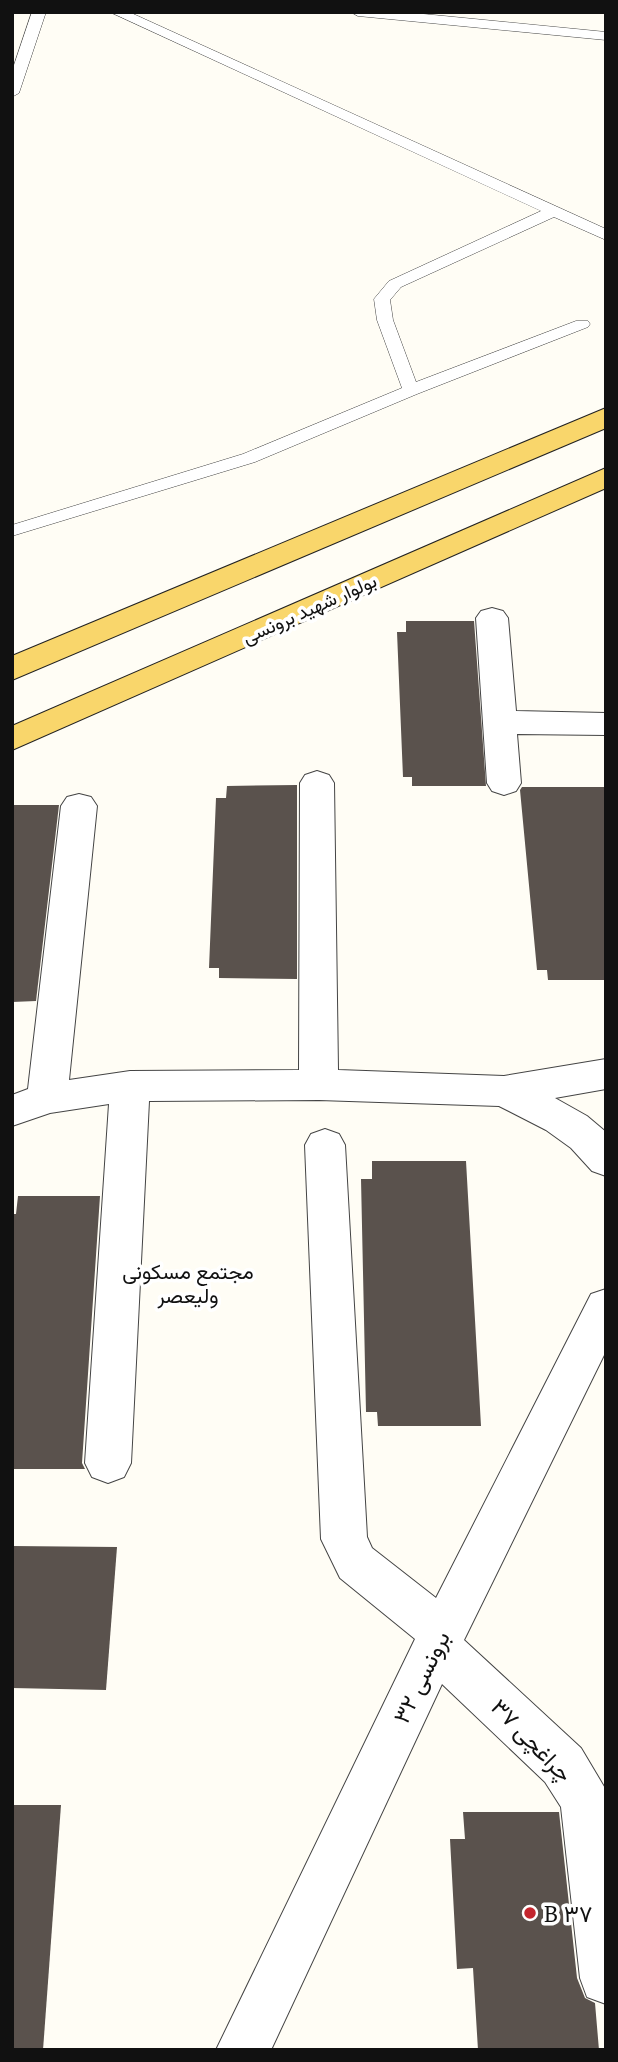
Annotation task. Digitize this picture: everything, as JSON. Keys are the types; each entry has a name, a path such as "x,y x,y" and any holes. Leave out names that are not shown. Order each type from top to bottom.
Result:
{"main road":[{"path":"12,669 606,416"},
{"name":"بولوار شهید برونسی","path":"12,739 606,477"}],"street":[{"path":"492,618 505,783"},
{"path":"501,733 606,724"},
{"path":"501,733 606,745"},
{"path":"317,783 319,1085"},
{"path":"79,806 30,1105 130,1086 319,1085 504,1091 606,1074"},
{"path":"504,1091 606,1052"},
{"path":"108,1463 130,1086"},
{"path":"504,1091 554,1114 597,1148 606,1160"},
{"name":"چراغچی ۳۷","path":"325,1144 344,1539 356,1563 439,1639 563,1765 585,1800 606,1978"},
{"name":"برونسی ۳۲","path":"244,2049 439,1639 599,1337"}],"lane":[{"path":"12,93 38,12"},
{"path":"117,12 606,234"},
{"path":"358,12 606,36"},
{"path":"411,390 385,320 382,299 395,284 554,211"},
{"path":"12,531 248,458 411,390 582,324"}],"building":[{"path":"406,621 474,621 486,786 412,786 412,777 403,777 397,632 406,632"},
{"path":"297,785 297,979 219,978 219,968 209,968 216,798 226,798 227,786"},
{"path":"522,787 606,787 606,980 548,980 547,970 537,970 520,790"},
{"path":"12,805 59,805 36,1001 12,1002"},
{"path":"372,1161 466,1161 481,1426 378,1426 377,1412 366,1412 361,1179 372,1179"},
{"path":"18,1196 100,1196 82,1463 85,1469 12,1469 12,1214 16,1214"},
{"path":"12,1546 117,1547 106,1690 12,1688"},
{"path":"12,1805 61,1805 43,2050 12,2050"},
{"name":"B ۳۷","path":"463,1812 559,1812 577,1978 585,1998 595,2003 599,2050 478,2050 473,1968 457,1969 450,1839 465,1839"}],"place":[{"name":"B ۳۷","path":"530,1913"}],"district":[{"name":"مجتمع مسکونی ولیعصر","path":"188,1283"}]}
